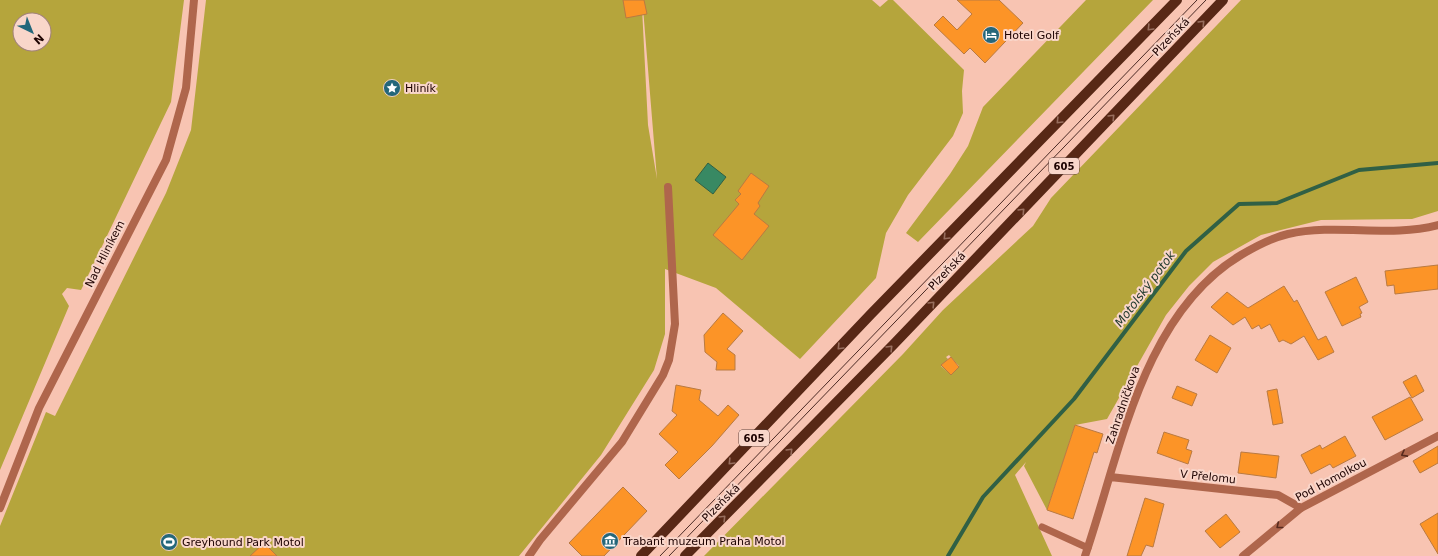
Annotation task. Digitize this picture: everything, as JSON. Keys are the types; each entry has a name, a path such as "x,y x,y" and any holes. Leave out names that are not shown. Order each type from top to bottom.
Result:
{"main road":[{"name":"Plzeňská","path":"641,556 871,314 1177,0"},
{"name":"Plzeňská","path":"686,556 893,345 1223,0"}],"street":[{"name":"Nad Hliníkem","path":"0,508 39,408 166,160 186,88 194,0"},
{"path":"529,556 540,540 622,442 663,375 669,360 675,324 668,187"},
{"name":"Zahradníčkova","path":"1087,552 1141,381 1149,363 1169,328 1201,285 1220,269 1257,245 1286,234 1310,230 1331,229 1404,231 1438,226"},
{"name":"Pod Homolkou","path":"1243,556 1301,508 1438,436"},
{"name":"V Přelomu","path":"1110,477 1278,495 1301,508"}],"lane":[{"path":"1042,528 1087,552"}],"shaded area":[{"path":"0,0 184,0 171,102 81,290 67,288 62,294 69,306 0,470"},
{"path":"206,0 872,0 880,7 888,0 893,0 964,70 962,91 963,113 953,136 908,195 886,233 876,278 800,359 716,288 665,269 665,334 654,370 601,455 519,556 0,556 0,526 46,412 55,416 166,193 191,130","holes":["643,8 657,179 648,125"]},
{"path":"1086,0 1153,0 918,242 906,233 950,174 968,146 983,107"},
{"path":"1241,0 1438,0 1438,211 1412,219 1321,220 1261,235 1213,262 1189,286 1166,315 1107,419 1075,425 1047,510 1024,466 1026,462 1015,475 1052,556 704,556 903,354 943,310 1033,226 1051,198","holes":["949,355 959,366 951,375 941,366 948,359 946,357"]},
{"path":"708,163 726,177 713,194 695,180"}],"building":[{"path":"623,0 644,0 647,14 626,18"},
{"path":"957,0 999,0 1023,23 985,63 970,48 964,54 934,25 943,16 957,30 972,14"},
{"path":"751,173 769,186 758,203 760,206 754,214 769,226 742,260 713,235 739,204 735,200 741,194 738,191"},
{"path":"1438,265 1438,289 1395,294 1394,285 1387,286 1385,271"},
{"path":"1356,277 1368,302 1359,307 1362,313 1360,314 1361,317 1342,326 1325,292"},
{"path":"1284,286 1294,302 1297,300 1318,340 1326,336 1334,352 1318,360 1304,336 1291,344 1283,340 1279,342 1270,324 1261,329 1259,325 1252,329 1245,317 1233,325 1211,307 1227,292 1248,308"},
{"path":"723,313 743,331 727,349 735,355 735,370 716,370 717,362 705,352 704,335"},
{"path":"1210,335 1231,348 1217,373 1195,360"},
{"path":"951,357 959,367 951,375 941,365"},
{"path":"1416,375 1424,391 1412,398 1403,382"},
{"path":"676,385 701,390 699,400 718,416 728,405 739,415 712,446 679,479 665,465 678,452 659,434 677,415 672,411"},
{"path":"1177,386 1197,394 1192,406 1172,398"},
{"path":"1277,389 1283,423 1273,425 1267,391"},
{"path":"1410,397 1423,420 1385,440 1372,417"},
{"path":"1075,425 1103,434 1097,453 1094,452 1073,519 1047,510"},
{"path":"1164,432 1189,440 1186,449 1192,451 1188,464 1157,453"},
{"path":"1345,436 1356,456 1333,468 1330,464 1311,474 1301,455 1320,445 1322,449"},
{"path":"1438,446 1438,463 1420,473 1413,461"},
{"path":"1241,452 1279,456 1276,478 1238,473"},
{"path":"623,487 647,511 604,556 582,556 569,543"},
{"path":"1145,498 1164,504 1153,547 1146,545 1141,556 1127,556"},
{"path":"1438,513 1438,554 1420,524"},
{"path":"1226,514 1240,532 1220,548 1205,531"},
{"path":"264,543 277,556 250,556"}],"waterway":[{"name":"Motolský potok","path":"948,556 983,497 1074,399 1186,251 1239,204 1277,203 1359,170 1438,163"}],"tram line":[{"path":"660,556 1197,0"},
{"path":"669,556 1206,0"}],"place":[{"name":"Hotel Golf","path":"991,35"},
{"name":"Hliník","path":"392,88"},
{"name":"Trabant muzeum Praha Motol","path":"610,541"},
{"name":"Greyhound Park Motol","path":"169,542"}]}
